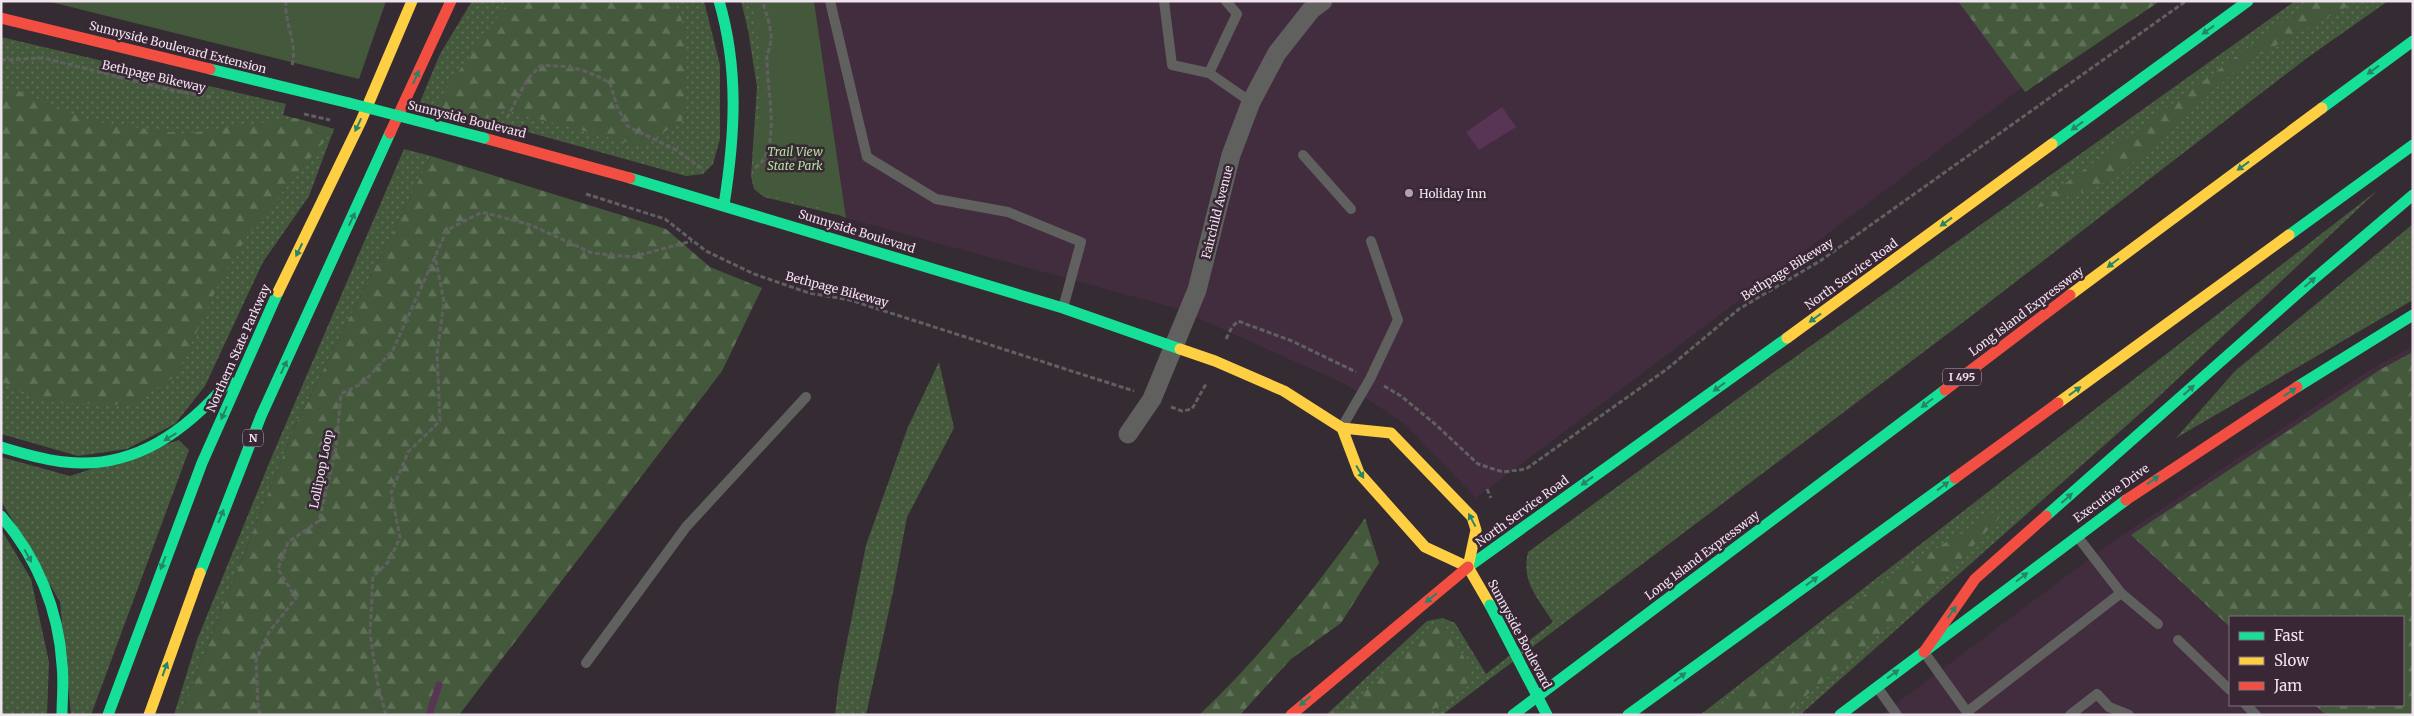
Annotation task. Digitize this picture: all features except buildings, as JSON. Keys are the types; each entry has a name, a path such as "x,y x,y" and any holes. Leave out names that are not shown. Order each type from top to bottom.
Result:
{"main road":[{"name":"Northern State Parkway","path":"108,715 195,481 251,352 387,65 412,1"},
{"name":"N","path":"149,715 205,558 261,416 451,1"},
{"path":"719,1 726,20 732,54 736,103 730,173 724,205"},
{"name":"North Service Road","path":"1291,715 1468,567 1759,358 2248,1"},
{"name":"Sunnyside Boulevard Extension","path":"1,18 349,103"},
{"name":"Long Island Expressway","path":"1513,715 2217,185 2413,41"},
{"name":"Sunnyside Boulevard","path":"349,103 552,155 1063,308 1215,361 1284,392 1342,428 1391,433 1472,517 1476,530 1468,567 1490,605 1547,715"},
{"path":"1628,715 2413,145"},
{"path":"1924,652 1975,579 2314,279 2413,195"},
{"name":"Executive Drive","path":"1840,715 2076,535 2163,473 2384,331 2413,315"},
{"path":"1,447 50,460 73,463 127,458 150,449 177,433 203,411 251,352"},
{"path":"1342,428 1358,473 1418,540 1425,547 1468,567"},
{"path":"1,516 12,527 46,590 62,660 62,715"}],"street":[{"name":"Fairchild Avenue","path":"1128,434 1152,399 1197,290 1231,154 1251,102 1277,53 1313,4"}],"lane":[{"path":"830,1 867,157 936,199 1008,212 1081,242 1063,308"},
{"path":"1164,1 1172,66 1209,74 1251,102"},
{"path":"1209,74 1237,14 1226,1"},
{"path":"1303,155 1352,209"},
{"path":"1342,428 1370,379 1398,320 1371,241"},
{"path":"586,663 686,526 806,398"},
{"path":"2076,535 2121,593 2158,624"},
{"path":"1924,652 1967,714 2121,593"},
{"path":"2178,640 2229,689"},
{"path":"1876,686 1897,715"},
{"path":"2070,715 2097,694 2109,708 2129,715"},
{"path":"2247,706 2256,715"}],"path":[{"path":"286,1 286,20 295,56 290,73"},
{"path":"747,174 763,163 769,144 771,102 767,57 772,37 762,1"},
{"name":"Bethpage Bikeway","path":"1402,396 1478,464 1503,472 1526,469 1667,369 1739,309 1820,261 2186,1"},
{"name":"Bethpage Bikeway","path":"1,60 44,58 170,90 217,98"},
{"path":"506,120 527,80 540,66 571,66 596,75 610,83 626,126 676,150 704,170"},
{"path":"297,112 304,114"},
{"name":"Bethpage Bikeway","path":"580,192 665,219 693,241 725,261 809,293 850,300 1118,384"},
{"name":"Lollipop Loop","path":"260,715 256,660 269,632 296,598 278,569 288,542 319,521 336,448 341,394 363,383 392,350 447,230 482,212 531,225 592,253 632,257 693,241"},
{"path":"386,715 377,681 370,633 373,578 390,560 400,537 391,493 408,452 440,421 437,354 444,302 434,256"},
{"path":"1232,327 1238,321 1292,341 1345,365"},
{"path":"1172,407 1187,412 1192,409 1202,393"}],"shaded area":[{"path":"814,1 2137,1 1476,498 1406,425 1345,384 1175,308 846,218"},
{"path":"1502,107 1516,127 1479,150 1466,132"},
{"path":"2413,346 2413,715 1881,715 2109,544 2371,369"}],"green space":[{"path":"47,1 386,1 359,79"},
{"path":"472,1 704,1 720,65 720,139 713,164 703,174 686,176 420,102 440,54"},
{"path":"509,1 675,1 684,26 687,75 682,121 641,146 501,109 483,120 434,106"},
{"path":"741,1 755,1 811,194 838,215 764,197 754,189 751,176 757,87 748,30"},
{"name":"Trail View State Park","path":"752,1 814,1 846,218 822,208 766,195 757,191 754,155 761,94 761,70"},
{"path":"1958,1 2160,1 2025,92"},
{"path":"2295,1 2388,1 2307,58 1974,314 1442,715 1326,715 1427,621 1443,618 1455,623 1486,674 1553,622 1529,581 1526,563 1528,552 1774,372"},
{"path":"2311,1 2357,1 2244,63 2116,178 2027,212"},
{"path":"1,37 286,104 283,115 334,129 309,196 263,262 205,386 175,424 127,449 78,456 1,434"},
{"path":"14,89 89,121 183,134 295,118 334,129 249,233 221,279 177,375 131,405 44,402 1,381 1,99"},
{"path":"404,149 431,156 295,426 180,715 174,715 197,640 272,456"},
{"path":"431,156 666,229 710,267 762,288 722,371 459,715 180,715 295,426"},
{"path":"2378,190 2152,403 1800,715 1700,715"},
{"path":"2413,224 2413,300 2176,438 2235,371"},
{"path":"2413,352 2413,715 2326,715 2316,706 2404,706 2404,616 2229,616 2229,626 2131,535 2381,369"},
{"path":"939,362 954,428 907,517 866,715 835,715 839,682 866,545 908,427"},
{"path":"179,440 189,450 91,715 71,715 60,602 1,501 1,457 70,476"},
{"path":"2000,508 1999,518 1932,590 1783,715 1708,715 1868,592"},
{"path":"1365,518 1379,563 1341,623 1291,659 1240,715 1199,715 1287,621"},
{"path":"1,529 31,579 49,662 47,715 2,715"},
{"path":"1443,622 1472,671 1464,690 1424,715 1339,715 1353,704 1393,662"}],"waterway":[{"path":"429,715 439,685"}],"traffic: fast":[{"path":"719,1 730,52 733,102 731,153 724,205"},
{"path":"2052,144 2248,1"},
{"path":"2322,108 2413,41"},
{"path":"210,69 349,103"},
{"path":"349,103 484,138"},
{"path":"200,573 261,416 390,133"},
{"path":"2289,235 2413,145"},
{"path":"630,178 1063,308 1180,349"},
{"path":"2046,516 2314,279 2413,195"},
{"path":"108,715 202,463 278,292"},
{"path":"2297,387 2413,315"},
{"path":"1468,567 1787,338"},
{"path":"1,447 41,458 65,462 90,463 114,460 136,453 176,431 195,416 229,381"},
{"path":"1513,715 1945,390"},
{"path":"1628,715 1955,478"},
{"path":"1840,715 2126,500"},
{"path":"1,516 25,549 44,586 51,605 60,645 63,678 62,715"},
{"path":"1490,605 1547,715"}],"traffic: slow":[{"path":"278,292 361,121 412,1"},
{"path":"2070,295 2322,108"},
{"path":"1787,338 2052,144"},
{"path":"2058,403 2289,235"},
{"path":"1180,349 1215,361 1284,391 1342,428 1391,433 1472,517 1476,530 1468,567"},
{"path":"1342,428 1359,473 1425,547 1468,567 1490,605"},
{"path":"149,715 200,573"}],"traffic: jam":[{"path":"390,133 451,1"},
{"path":"1,18 210,69"},
{"path":"484,138 630,178"},
{"path":"1945,390 2070,295"},
{"path":"2126,500 2297,387"},
{"path":"1955,478 2058,403"},
{"path":"1924,652 1975,579 2046,516"},
{"path":"1291,715 1468,567"}],"place":[{"name":"Holiday Inn","path":"1409,193"}]}
